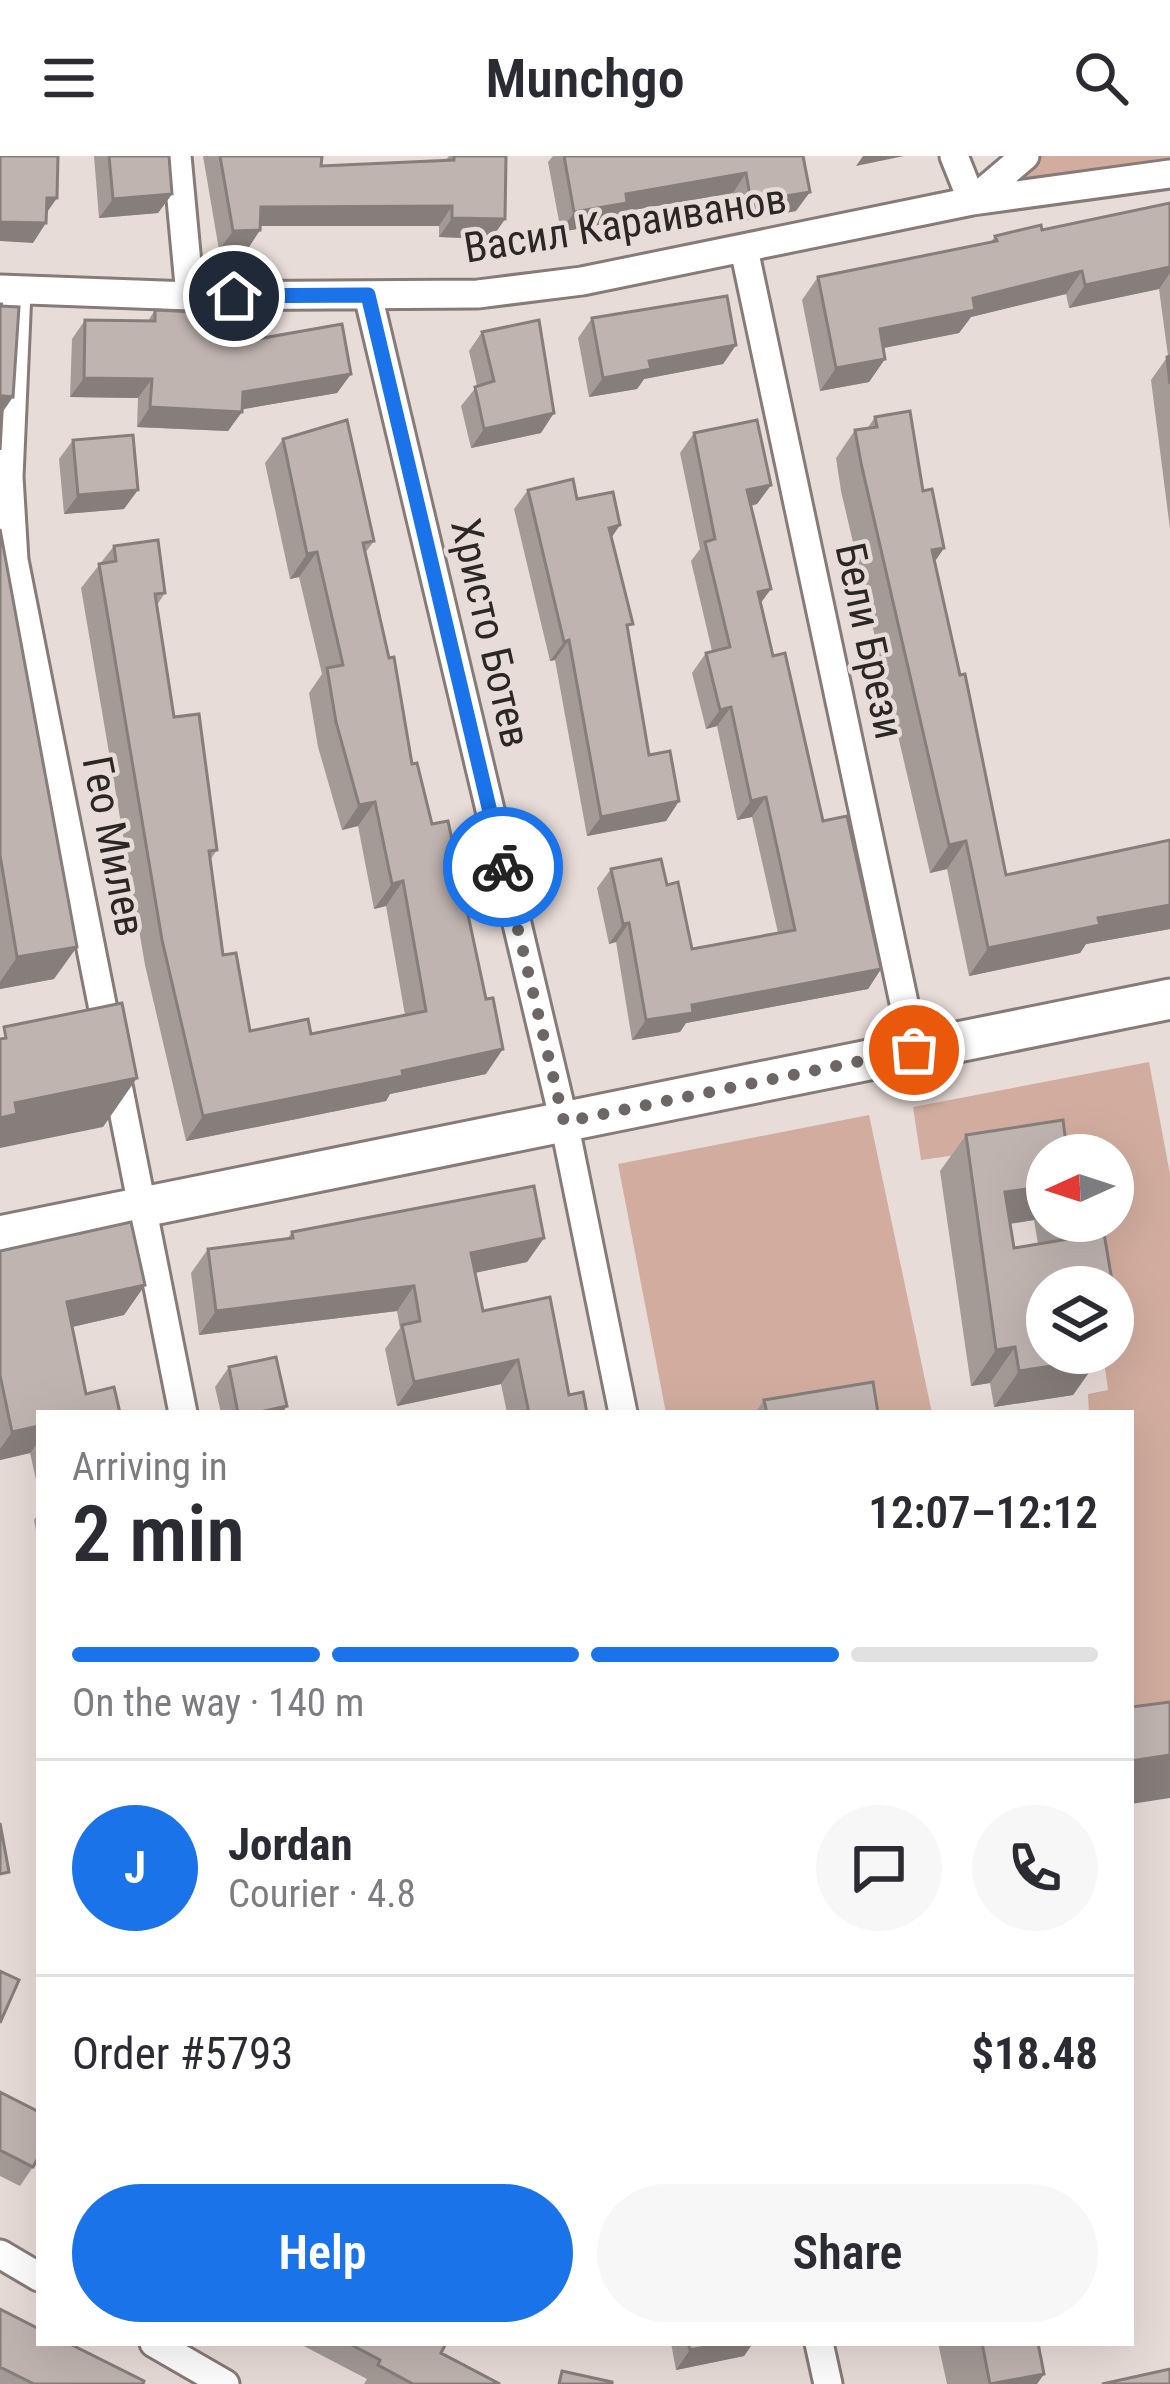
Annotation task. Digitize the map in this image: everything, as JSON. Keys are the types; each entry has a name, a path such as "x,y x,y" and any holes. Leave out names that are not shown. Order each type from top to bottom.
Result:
{"street":[{"path":"177,156 190,296"},
{"path":"954,156 972,201"},
{"name":"Васил Караиванов","path":"972,201 1025,156"},
{"name":"Васил Караиванов","path":"8,290 190,296 478,294 583,281 972,201 1170,173"},
{"name":"Бели Брези","path":"744,249 914,1050"},
{"name":"Гео Милев","path":"8,290 14,560 182,1410"},
{"name":"Христо Ботев","path":"368,295 564,1122 621,1410"},
{"path":"0,1236 1170,999"},
{"path":"0,2254 36,2275"},
{"path":"159,2346 225,2384"},
{"path":"820,2346 828,2384"}],"shaded area":[{"path":"1025,156 1170,156 1170,174 972,201"},
{"path":"1149,1062 1170,1174 1170,1713 1134,1720 1134,1410 1089,1410 1088,1394 1108,1390 1106,1374 1134,1374 1134,1266 1089,1266 1085,1242 1134,1242 1134,1134 1026,1134 1026,1145 921,1160 913,1107"},
{"path":"869,1115 931,1410 665,1410 618,1164"}],"building":[{"path":"0,156 58,156 57,198 47,198 46,223 2,222 0,238"},
{"path":"109,156 169,156 172,194 113,199"},
{"path":"220,156 322,156 321,166 506,156 505,219 452,218 452,206 261,207 260,230 233,231"},
{"path":"564,156 803,156 810,192 751,202 746,173 626,194 627,203 574,212"},
{"path":"1170,203 1170,267 1085,285 1082,271 973,298 975,310 880,329 885,359 836,368 818,277 997,241 995,236 1041,225 1042,230"},
{"path":"727,296 736,345 649,361 651,369 603,378 592,318"},
{"path":"0,306 19,307 13,397 3,396 0,450"},
{"path":"155,310 253,315 252,340 342,324 351,374 243,392 242,412 150,407 152,379 84,378 85,320 155,321"},
{"path":"539,320 554,413 484,429 475,387 494,381 482,332"},
{"path":"910,411 923,491 932,489 944,548 932,550 960,675 965,674 1006,875 1170,840 1170,905 1098,918 1100,925 988,948 966,841 949,845 855,430 877,427 875,417"},
{"path":"347,420 374,541 363,543 389,658 394,657 412,764 417,763 432,824 448,821 486,999 493,998 503,1049 402,1071 403,1076 203,1116 162,940 99,564 116,561 114,546 158,540 165,593 155,594 174,717 199,714 217,850 209,851 223,955 236,953 250,1031 308,1019 311,1034 426,1011 403,881 392,884 375,802 359,805 336,722 327,668 343,665 317,552 307,554 283,439"},
{"path":"757,420 771,485 747,490 771,589 758,592 773,656 785,653 823,821 847,816 881,969 692,1005 693,1013 646,1020 629,923 623,924 611,869 661,859 667,885 678,882 692,949 795,930 766,797 751,801 731,707 720,710 706,653 730,647 705,542 715,539 694,433"},
{"path":"133,435 138,490 78,495 73,440"},
{"path":"573,479 577,499 613,492 620,525 609,528 633,624 627,625 649,755 670,751 679,801 601,817 569,640 564,642 528,490"},
{"path":"0,529 77,947 17,957 0,855"},
{"path":"122,1003 137,1078 15,1103 17,1114 0,1118 4,1027"},
{"path":"1063,1120 1065,1134 1026,1134 1026,1189 1005,1192 1014,1248 1050,1242 1106,1242 1110,1266 1026,1266 1026,1370 1019,1371 1015,1347 996,1350 966,1135"},
{"path":"534,1186 544,1238 471,1253 483,1311 550,1297 569,1395 583,1392 586,1410 528,1410 518,1360 414,1382 402,1325 420,1321 414,1286 216,1311 208,1249 293,1238 292,1232"},
{"path":"131,1222 145,1285 67,1302 86,1394 114,1387 119,1410 36,1410 36,1427 12,1432 0,1375 0,1251"},
{"path":"276,1357 287,1406 237,1410 229,1367"},
{"path":"873,1382 878,1410 766,1410 764,1400"},
{"path":"1170,1702 1170,1755 1134,1761 1134,1707"},
{"path":"0,1823 9,1872 0,1874"},
{"path":"0,1971 19,1980 0,2023"},
{"path":"0,2092 36,2110 36,2162 33,2167 0,2150"},
{"path":"0,2309 36,2327 36,2346 74,2346 144,2381 34,2384 0,2367"},
{"path":"354,2346 444,2346 441,2353 500,2384 413,2384 378,2365 380,2360"},
{"path":"983,2346 1039,2346 1044,2374 990,2384"},
{"path":"1170,2369 1170,2384 1102,2384"},
{"path":"562,2371 612,2382 612,2384 559,2384"}],"way so far":[{"path":"503,867 564,1122 914,1050"}],"route":[{"path":"234,296 368,295 503,867"}]}
